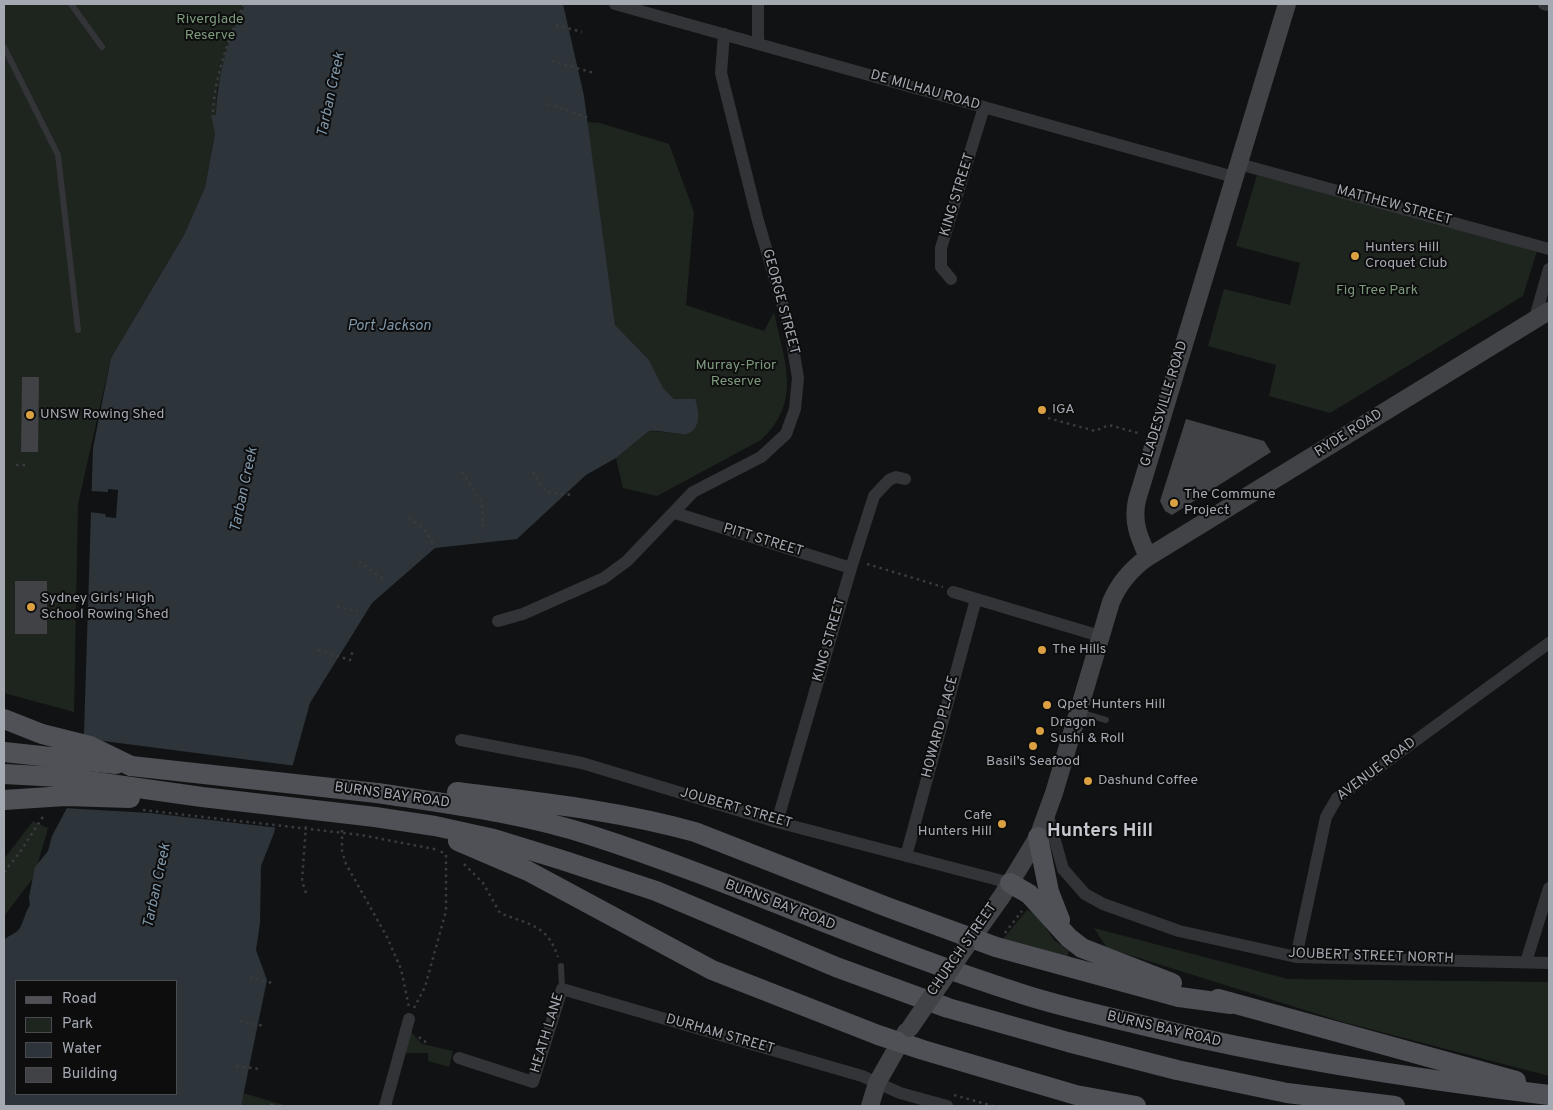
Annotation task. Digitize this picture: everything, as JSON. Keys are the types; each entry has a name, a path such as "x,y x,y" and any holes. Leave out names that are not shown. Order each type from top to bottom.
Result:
{"main road":[{"name":"GLADESVILLE ROAD","path":"1148,557 1136,532 1134,517 1137,500 1287,4"},
{"name":"RYDE ROAD","path":"1148,557 1549,311"},
{"path":"1078,712 1100,636 1118,587 1130,572 1148,557"},
{"name":"CHURCH STREET","path":"870,1106 877,1083 904,1035 1010,883 1038,837 1048,812 1078,712"},
{"path":"4,719 42,734 90,746 131,766"},
{"name":"BURNS BAY ROAD","path":"4,752 377,793 489,810 590,835 675,864 936,966 1026,996 1230,1046 1429,1081 1549,1095"},
{"name":"BURNS BAY ROAD","path":"4,774 60,778 436,826 494,840 562,860 656,892 836,967 948,1008 1177,1070 1287,1093 1395,1106"},
{"path":"377,793 446,790 585,808 667,824 695,832 968,943 1179,997 1231,1004"},
{"path":"4,800 65,796 202,797"},
{"path":"375,817 462,842 528,871 712,970 1076,1095 1136,1106"},
{"path":"1038,837 1048,892 1069,938"},
{"path":"1010,883 1029,894 1069,938 1082,948 1098,955 1231,1004 1549,1090"}],"street":[{"name":"DE MILHAU ROAD","path":"615,4 984,107 1237,170"},
{"path":"758,4 758,44"},
{"path":"1544,4 1549,5"},
{"name":"GEORGE STREET","path":"498,620 524,614 604,578 627,561 675,513 693,492 761,457 786,434 796,409 798,378 790,330 758,221 721,73 724,34"},
{"name":"KING STREET","path":"952,279 941,267 941,248 984,107"},
{"name":"MATTHEW STREET","path":"1237,170 1549,249"},
{"path":"1534,321 1549,269"},
{"name":"KING STREET","path":"777,822 851,568 874,496 889,480 896,477 905,479"},
{"name":"PITT STREET","path":"675,513 851,568"},
{"path":"952,592 1100,636"},
{"name":"HOWARD PLACE","path":"906,856 976,599"},
{"name":"AVENUE ROAD","path":"1296,957 1326,817 1337,798 1549,643"},
{"name":"JOUBERT STREET","path":"461,740 582,763 777,822 1010,883"},
{"name":"JOUBERT STREET NORTH","path":"1048,812 1063,869 1085,894 1104,904 1178,931 1296,957 1549,963"},
{"path":"1526,962 1549,888"},
{"name":"HEATH LANE","path":"459,1058 533,1082 562,989"},
{"name":"DURHAM STREET","path":"562,989 862,1076 900,1093 948,1106"},
{"path":"385,1106 409,1019"}],"lane":[{"path":"71,4 102,47"},
{"path":"4,47 58,155 78,330"},
{"path":"1078,712 1106,720"},
{"name":"HEATH LANE","path":"561,966 562,989"}],"path":[{"path":"213,112 214,87 230,36 244,4"},
{"path":"556,25 582,32"},
{"path":"552,61 594,73"},
{"path":"548,104 590,118"},
{"path":"1048,418 1095,432 1109,425 1138,433"},
{"path":"16,465 27,465"},
{"path":"462,472 482,503 484,532"},
{"path":"533,472 546,492 572,495"},
{"path":"409,518 423,528 433,543"},
{"path":"358,562 384,579"},
{"path":"869,565 950,589 952,592"},
{"path":"337,606 358,611"},
{"path":"318,650 350,660 353,650"},
{"path":"138,810 361,835 439,850 452,858"},
{"path":"4,872 20,852 45,814"},
{"path":"306,824 302,881 306,893"},
{"path":"342,828 342,851 346,864 387,936 401,969 409,1001"},
{"path":"409,1019 425,987 446,911 446,855"},
{"path":"458,861 466,865 482,883 500,913 539,928 553,942 561,966"},
{"path":"1005,934 1026,908"},
{"path":"250,977 272,983"},
{"path":"240,1021 264,1026"},
{"path":"418,1036 423,1042 430,1043"},
{"path":"236,1066 260,1070"},
{"path":"271,1106 273,1103 275,1106"}],"green space":[{"name":"Riverglade Reserve","path":"4,4 246,4 217,90 216,116 213,115 215,134 205,187 184,235 111,358 78,504 74,712 4,693"},
{"name":"Murray-Prior Reserve","path":"587,122 600,123 669,144 694,212 686,305 764,331 774,312 785,364 787,380 782,410 774,425 761,440 657,496 623,488 616,458 649,431 686,434 695,399 674,399 662,388 649,360 615,326"},
{"name":"Fig Tree Park","path":"1257,175 1537,251 1523,296 1330,413 1269,396 1276,365 1208,346 1224,289 1290,305 1300,263 1236,246"},
{"path":"33,821 48,828 34,877 4,916 4,859"},
{"path":"1027,910 1037,915 1054,940 1069,951 1066,960 1003,939"},
{"path":"1094,928 1288,979 1549,982 1549,1076 1343,1022 1107,948"},
{"path":"411,1032 422,1044 453,1051 449,1067 428,1061 428,1053 404,1053"},
{"path":"243,1093 287,1106 240,1106"}],"water":[{"name":"Port Jackson","path":"246,4 563,4 584,96 615,325 649,360 663,388 674,399 695,399 698,409 697,424 691,432 686,434 649,431 616,458 586,475 517,539 435,548 372,603 310,703 274,833 261,866 260,923 256,950 267,980 241,1106 4,1106 4,940 20,928 30,905 29,897 35,867 48,851 52,836 69,804 84,733 93,448 111,358 184,235 205,187 215,134 211,115 216,115 221,72 234,30"}],"pier":[{"path":"108,489 118,490 116,518 106,517 105,514 89,512 91,491 108,492"},
{"path":"88,739 296,766 279,828 150,813 64,808"}],"building":[{"name":"UNSW Rowing Shed","path":"22,377 39,377 38,452 21,452"},
{"path":"1186,419 1264,441 1271,452 1172,515 1165,511 1160,501"},
{"name":"Sydney Girls' High School Rowing Shed","path":"15,581 47,581 47,634 15,634"}],"place":[{"name":"Hunters Hill Croquet Club","path":"1355,256"},
{"name":"IGA","path":"1042,410"},
{"name":"UNSW Rowing Shed","path":"30,415"},
{"name":"The Commune Project","path":"1174,503"},
{"name":"Sydney Girls' High School Rowing Shed","path":"31,607"},
{"name":"The Hills","path":"1042,650"},
{"name":"Qpet Hunters Hill","path":"1047,705"},
{"name":"Dragon Sushi & Roll","path":"1040,731"},
{"name":"Basil’s Seafood","path":"1033,746"},
{"name":"Dashund Coffee","path":"1088,781"},
{"name":"Cafe Hunters Hill","path":"1002,824"}],"district":[{"name":"Hunters Hill","path":"1100,832"}],"water label":[{"name":"Tarban Creek","path":"332,95"},
{"name":"Tarban Creek","path":"245,490"},
{"name":"Tarban Creek","path":"158,886"}]}
